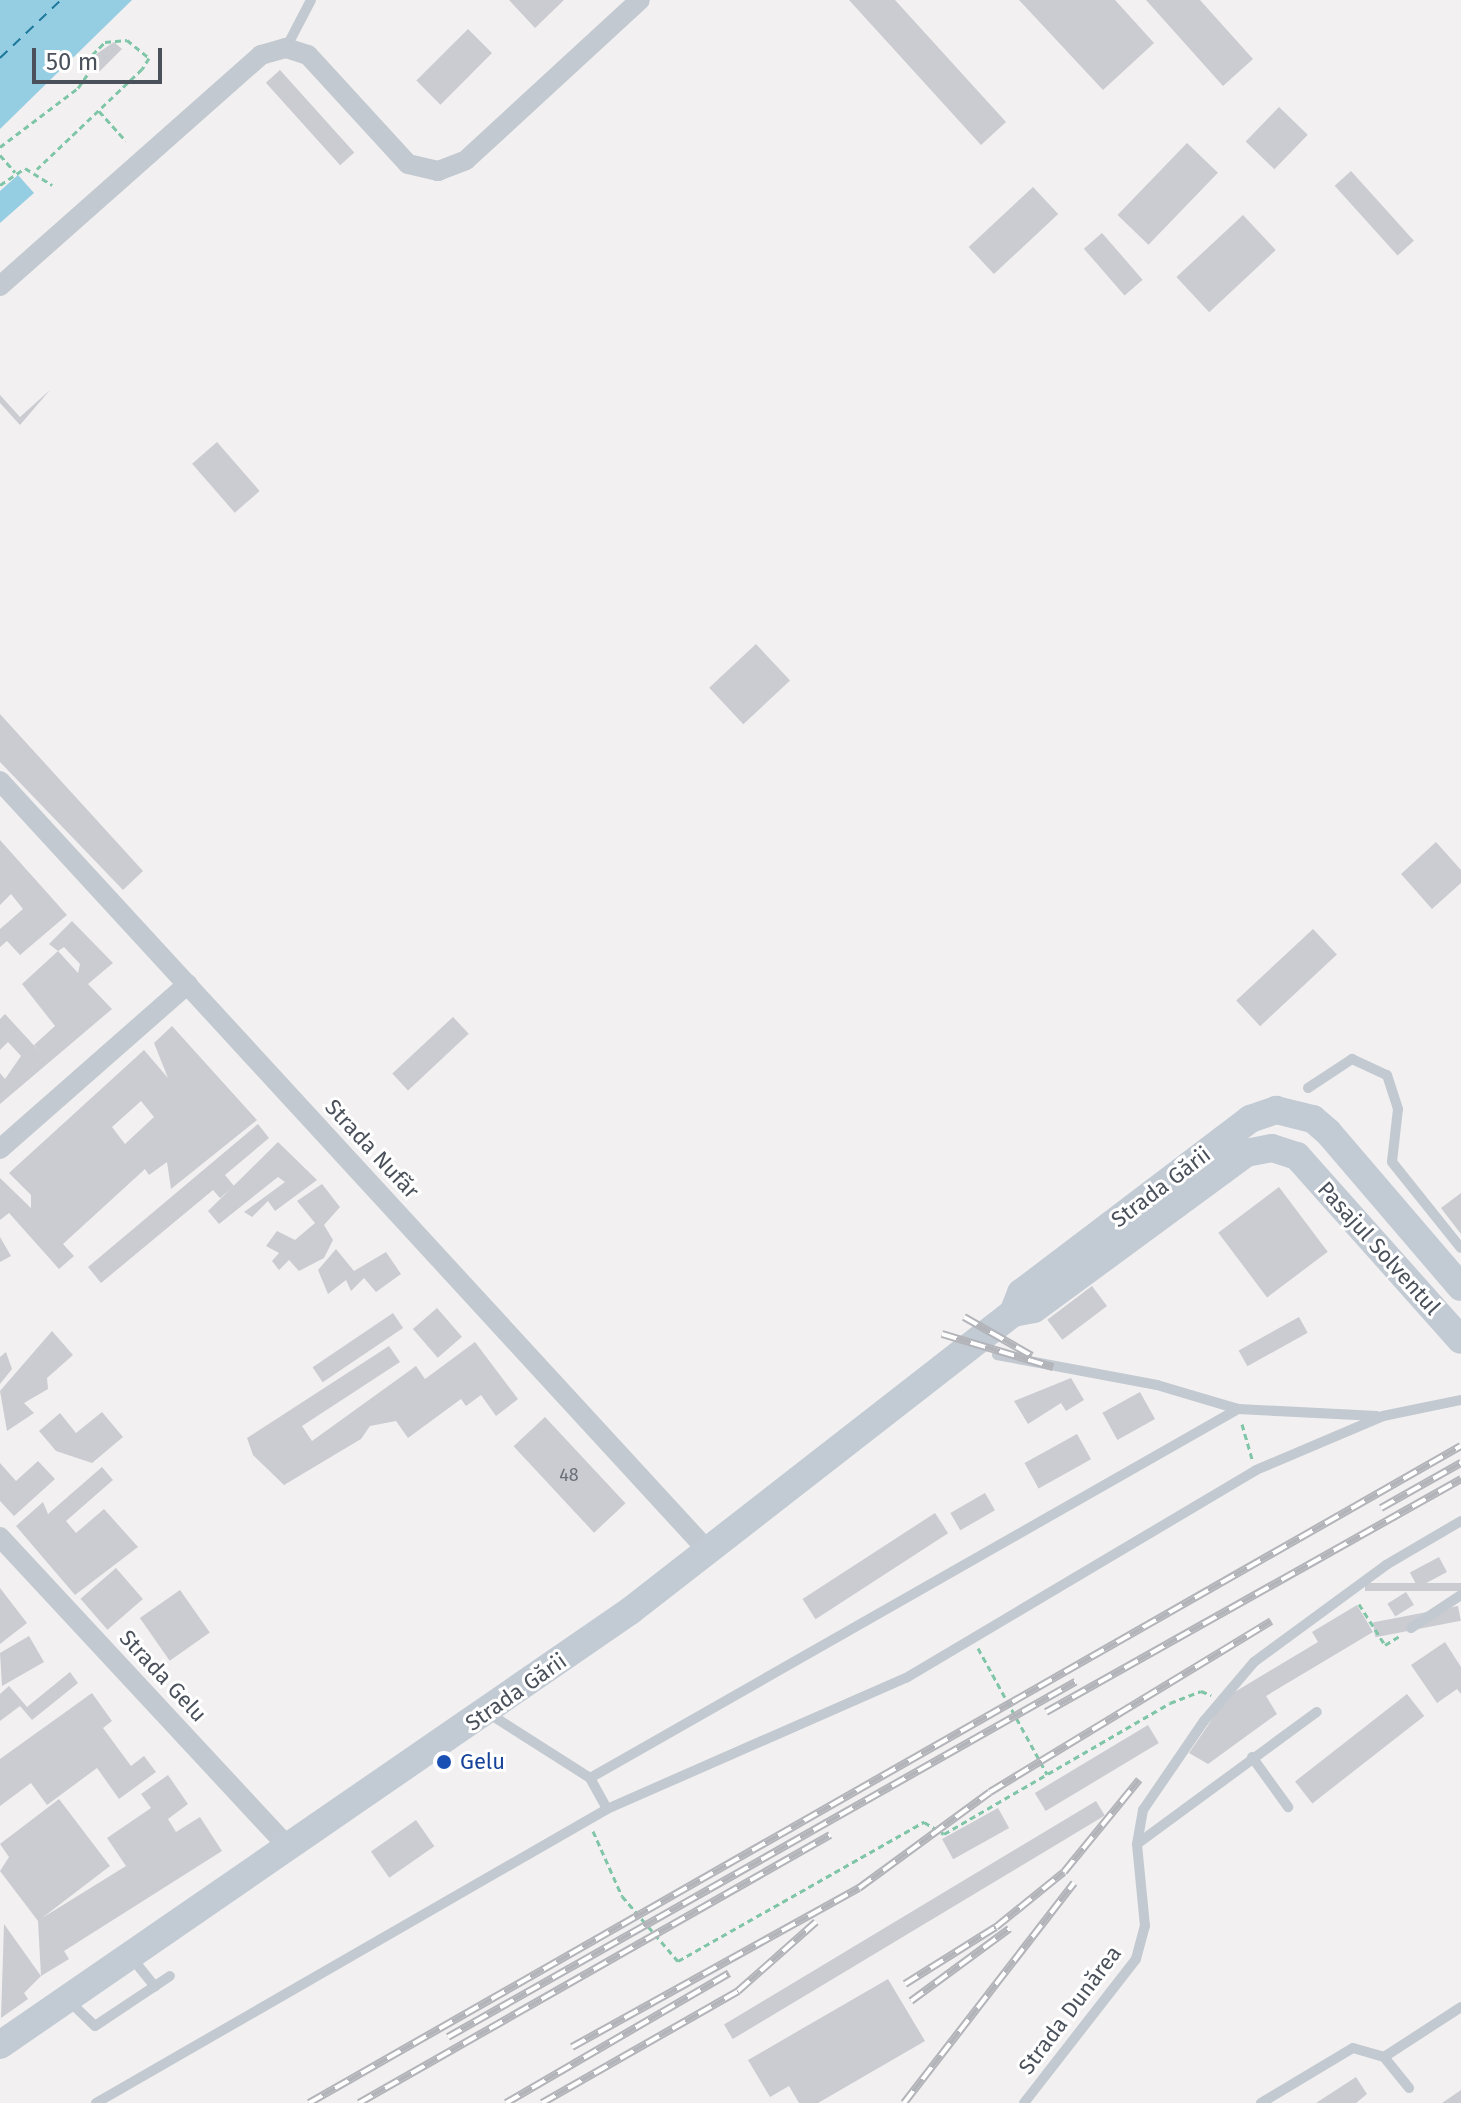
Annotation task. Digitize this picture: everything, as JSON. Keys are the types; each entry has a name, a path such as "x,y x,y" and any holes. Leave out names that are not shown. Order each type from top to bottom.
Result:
{"main road":[{"name":"Strada Gării","path":"1013,1313 1021,1293 1250,1119 1295,1112 1328,1132"},
{"name":"Pasajul Solventul","path":"1328,1132 1461,1287"},
{"name":"Strada Gării","path":"0,2045 488,1713 708,1551 1013,1313 1034,1309 1246,1153 1272,1148 1297,1156"},
{"name":"Pasajul Solventul","path":"1297,1156 1461,1340"}],"street":[{"path":"0,286 261,55 286,48 315,62 408,164 438,171 466,160 640,0"},
{"name":"Strada Nufăr","path":"0,781 708,1551"},
{"path":"0,1149 188,984"},
{"name":"Strada Gelu","path":"0,1537 290,1849"}],"lane":[{"path":"286,48 311,0"},
{"path":"1308,1088 1352,1059 1387,1075 1398,1109 1392,1162 1461,1248"},
{"path":"997,1355 1157,1385 1238,1409 1383,1416"},
{"path":"96,2103 587,1819 772,1742 973,1640 1256,1470 1383,1416 1461,1400"},
{"path":"590,1778 1238,1409"},
{"name":"Strada Dunărea","path":"1024,2103 1140,1950 1145,1926 1137,1844 1143,1810 1221,1702 1254,1662 1350,1590 1461,1521"},
{"path":"1411,1628 1461,1595"},
{"path":"1137,1844 1317,1712"},
{"path":"488,1713 590,1778 607,1809"},
{"path":"1252,1757 1288,1807"},
{"path":"131,1957 155,1987"},
{"path":"68,2000 95,2026 170,1976"},
{"path":"1261,2103 1344,2051 1384,2057 1461,2007"},
{"path":"1384,2057 1409,2088"}],"path":[{"path":"0,147 78,88 89,72 85,62 105,42 127,40 149,58 99,111 37,169 15,172 0,185"},
{"path":"99,111 126,141"},
{"path":"0,155 15,172"},
{"path":"37,169 52,185"},
{"path":"1238,1409 1256,1470"},
{"path":"1350,1590 1385,1645 1411,1628"},
{"path":"973,1640 1047,1774"},
{"path":"587,1819 622,1896 678,1961 924,1822 944,1834 1170,1703 1201,1691 1221,1702"}],"water":[{"path":"0,0 132,0 0,129"},
{"path":"18,175 34,193 0,223 0,191"}],"building":[{"path":"509,0 564,0 535,28"},
{"path":"849,0 895,0 1006,122 981,145"},
{"path":"1019,0 1115,0 1154,43 1103,90"},
{"path":"1146,0 1200,0 1253,59 1223,86"},
{"path":"468,29 492,53 440,105 416,81"},
{"path":"114,42 122,49 99,72 92,57"},
{"path":"280,70 354,152 340,165 266,83"},
{"path":"1279,107 1308,135 1274,169 1246,142"},
{"path":"1187,143 1218,173 1148,245 1118,215"},
{"path":"1351,171 1414,241 1398,256 1335,186"},
{"path":"1033,187 1058,214 994,274 969,247"},
{"path":"1243,215 1276,250 1209,312 1176,277"},
{"path":"1102,233 1143,280 1125,296 1084,249"},
{"path":"50,390 20,425 0,403 0,395 20,417"},
{"path":"217,442 260,491 235,513 192,464"},
{"path":"756,644 790,681 743,724 709,688"},
{"path":"0,714 143,871 123,890 0,762"},
{"path":"0,840 67,915 20,955 7,941 0,947 0,929 23,909 11,894 0,905"},
{"path":"1436,842 1461,870 1461,883 1432,909 1401,874"},
{"path":"72,921 113,963 88,984 112,1009 0,1104 0,1073 5,1079 21,1056 8,1042 0,1050 0,1019 5,1014 40,1052 34,1045 55,1026 22,984 58,951 49,944","holes":["64,947 80,964 78,973 58,951"]},
{"path":"1313,929 1337,955 1260,1026 1236,1001"},
{"path":"453,1017 469,1034 408,1090 392,1074"},
{"path":"172,1026 257,1120 171,1189 167,1162 149,1175 145,1169 63,1244 74,1256 59,1269 9,1213 0,1220 0,1178 31,1208 31,1195 9,1173 144,1050 168,1078 154,1043","holes":["141,1101 154,1117 125,1144 112,1127"]},
{"path":"258,1124 269,1138 225,1175 234,1186 220,1198 213,1190 101,1283 88,1267"},
{"path":"278,1142 317,1180 275,1211 268,1201 252,1217 244,1212 285,1182 278,1177 219,1224 208,1211"},
{"path":"322,1184 340,1207 324,1225 333,1240 324,1258 299,1271 289,1260 279,1270 272,1261 279,1253 266,1246 277,1231 295,1240 315,1223 297,1201"},
{"path":"1279,1187 1328,1252 1267,1297 1218,1233"},
{"path":"1461,1193 1461,1234 1441,1208"},
{"path":"0,1237 11,1256 0,1262"},
{"path":"336,1249 354,1271 386,1252 401,1274 376,1292 364,1278 351,1291 346,1280 328,1294 318,1270"},
{"path":"1092,1286 1107,1306 1062,1340 1047,1320"},
{"path":"437,1308 462,1337 438,1358 413,1329"},
{"path":"393,1313 403,1328 323,1382 313,1367"},
{"path":"1299,1317 1308,1333 1247,1366 1239,1350"},
{"path":"52,1331 73,1355 47,1378 48,1389 24,1403 34,1413 7,1431 0,1391"},
{"path":"475,1342 518,1399 496,1416 481,1395 466,1406 461,1399 408,1438 396,1421 370,1426 361,1439 284,1485 253,1455 247,1438 389,1346 400,1362 302,1426 312,1441 416,1366 425,1379"},
{"path":"6,1352 12,1369 0,1384 0,1357"},
{"path":"1071,1378 1084,1400 1066,1411 1061,1403 1028,1424 1014,1401"},
{"path":"1140,1392 1155,1419 1117,1440 1102,1413"},
{"path":"102,1412 123,1437 92,1463 56,1451 39,1431 60,1413 76,1433"},
{"path":"545,1417 625,1503 594,1533 514,1446"},
{"path":"1077,1434 1091,1459 1039,1488 1025,1463"},
{"path":"38,1461 55,1479 14,1516 0,1501 0,1463 16,1481"},
{"path":"102,1467 113,1480 66,1521 76,1533 104,1509 138,1547 75,1595 16,1526 43,1502 48,1514"},
{"path":"985,1493 995,1510 960,1530 950,1513"},
{"path":"935,1513 948,1533 816,1619 802,1599"},
{"path":"1439,1557 1447,1572 1418,1588 1410,1572"},
{"path":"116,1568 143,1599 107,1630 81,1599"},
{"path":"1365,1583 1461,1583 1461,1591 1365,1591"},
{"path":"0,1588 27,1623 0,1644"},
{"path":"180,1590 210,1633 170,1661 140,1618"},
{"path":"1406,1592 1414,1605 1395,1616 1387,1604"},
{"path":"1357,1605 1373,1632 1266,1696 1277,1714 1208,1764 1189,1753 1228,1696 1318,1642 1312,1632"},
{"path":"1458,1606 1461,1621 1375,1637 1373,1623"},
{"path":"29,1636 44,1662 2,1686 0,1653"},
{"path":"1445,1642 1461,1667 1461,1694 1457,1689 1437,1703 1411,1665"},
{"path":"70,1672 78,1683 32,1720 20,1706 0,1721 0,1694 9,1686 27,1707"},
{"path":"92,1693 112,1721 103,1728 131,1766 144,1756 156,1772 119,1799 97,1768 47,1805 31,1783 0,1806 0,1759"},
{"path":"1407,1694 1424,1716 1312,1803 1295,1781"},
{"path":"1148,1725 1159,1743 1046,1811 1035,1793"},
{"path":"168,1775 188,1804 168,1819 176,1832 200,1817 222,1851 64,1951 69,1959 41,1976 38,1921 0,1871 9,1857 0,1844 59,1799 110,1866 42,1918 126,1866 107,1838 151,1808 141,1794"},
{"path":"1096,1801 1105,1816 733,2039 724,2025"},
{"path":"998,1808 1009,1828 953,1859 942,1839"},
{"path":"416,1820 434,1846 389,1878 371,1852"},
{"path":"4,1924 41,1976 24,1993 28,1999 1,2018"},
{"path":"888,1979 925,2041 818,2103 799,2103 789,2086 770,2097 748,2060"},
{"path":"1356,2077 1367,2094 1356,2103 1316,2103"},
{"path":"1461,2090 1461,2103 1442,2103"}],"ferry route":[{"path":"0,58 61,0"}],"railway":[{"path":"964,1317 1032,1356"},
{"path":"942,1334 1053,1367"},
{"path":"309,2103 1461,1446"},
{"path":"1381,1508 1461,1463"},
{"path":"1046,1712 1461,1479"},
{"path":"572,2047 859,1888 990,1792 1271,1621"},
{"path":"448,2037 1075,1682"},
{"path":"905,1984 996,1927 1064,1872 1139,1780"},
{"path":"359,2103 830,1835"},
{"path":"904,2103 1074,1883"},
{"path":"542,2103 738,1991 816,1922"},
{"path":"911,2001 1009,1929"},
{"path":"506,2103 729,1973"}],"place":[{"name":"Gelu","path":"444,1762"}]}
